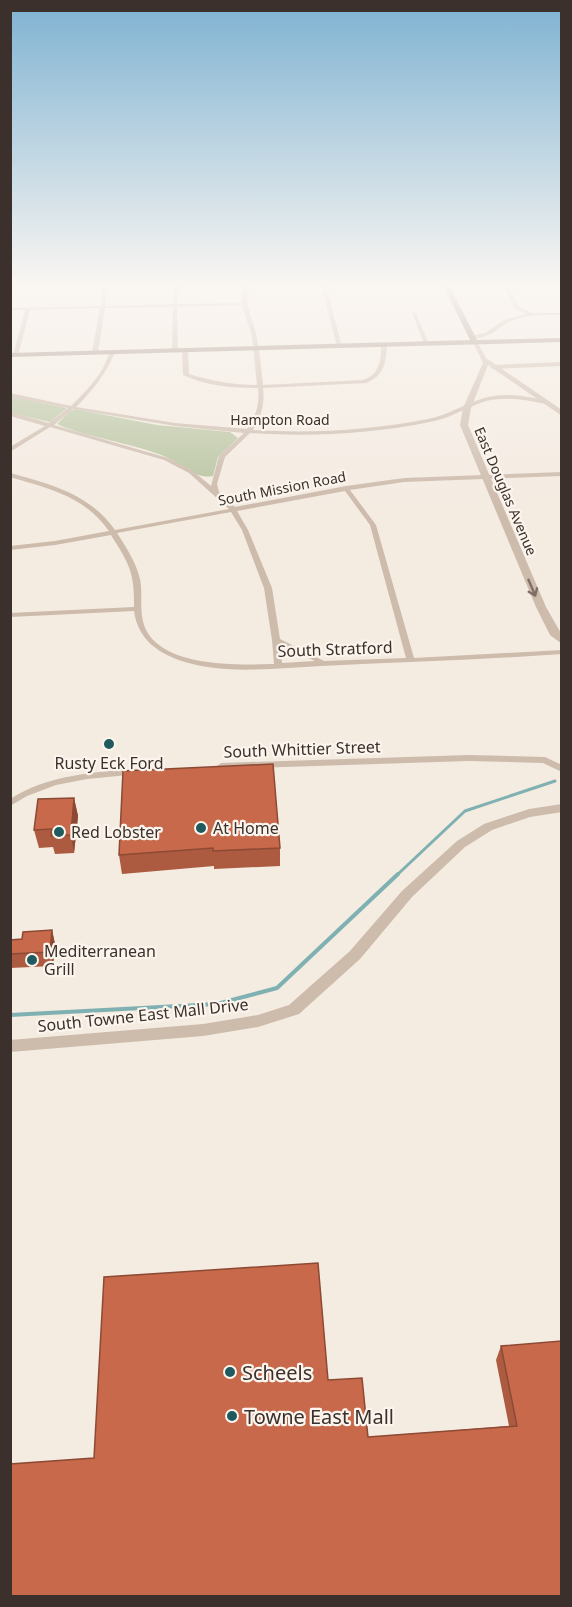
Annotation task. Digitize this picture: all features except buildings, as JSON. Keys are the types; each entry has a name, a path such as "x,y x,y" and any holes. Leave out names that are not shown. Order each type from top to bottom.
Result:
{"street":[{"path":"10,450 51,426 95,385 109,366 111,358"},
{"path":"186,358 186,375 222,384 260,386 370,380 377,377 383,366 383,358"},
{"path":"216,493 214,484 222,456 248,432 260,409 262,401 257,358"},
{"path":"484,359 560,412"},
{"name":"East Douglas Avenue","path":"484,359 486,363 467,408 464,425 541,607 555,635 561,641"},
{"path":"493,367 561,364"},
{"name":"Hampton Road","path":"10,395 171,425 248,432 313,433 370,429 439,418 495,398 514,397 546,402"},
{"path":"10,414 166,459 191,472 216,493 232,509 245,530 268,588 278,666"},
{"name":"South Mission Road","path":"10,548 114,532 346,488 404,480 561,474"},
{"name":"South Stratford","path":"10,475 65,492 94,507 114,532 136,579 140,626 150,639 180,658 214,666 278,666 561,652"},
{"path":"346,488 373,525 411,661"},
{"path":"10,615 137,609"},
{"path":"276,640 310,658 333,663"},
{"name":"South Whittier Street","path":"209,767 270,763 469,758 545,760 561,769"},
{"path":"10,803 34,791 79,777 151,771"},
{"name":"South Towne East Mall Drive","path":"10,1046 203,1030 258,1021 294,1010 355,954 407,894 461,843 488,827 529,813 561,808"}],"green space":[{"path":"10,396 66,409 50,422 11,413"},
{"path":"75,409 157,425 230,432 238,438 218,457 213,476 201,476 153,452 57,424"}],"waterway":[{"path":"397,875 465,811 555,781"},
{"path":"10,1015 217,1004 277,988 398,874"}],"place":[{"name":"Rusty Eck Ford","path":"109,744"},
{"name":"At Home","path":"201,828"},
{"name":"Red Lobster","path":"59,832"},
{"name":"Mediterranean Grill","path":"32,960"},
{"name":"Scheels","path":"230,1372"},
{"name":"Towne East Mall","path":"232,1416"}]}
